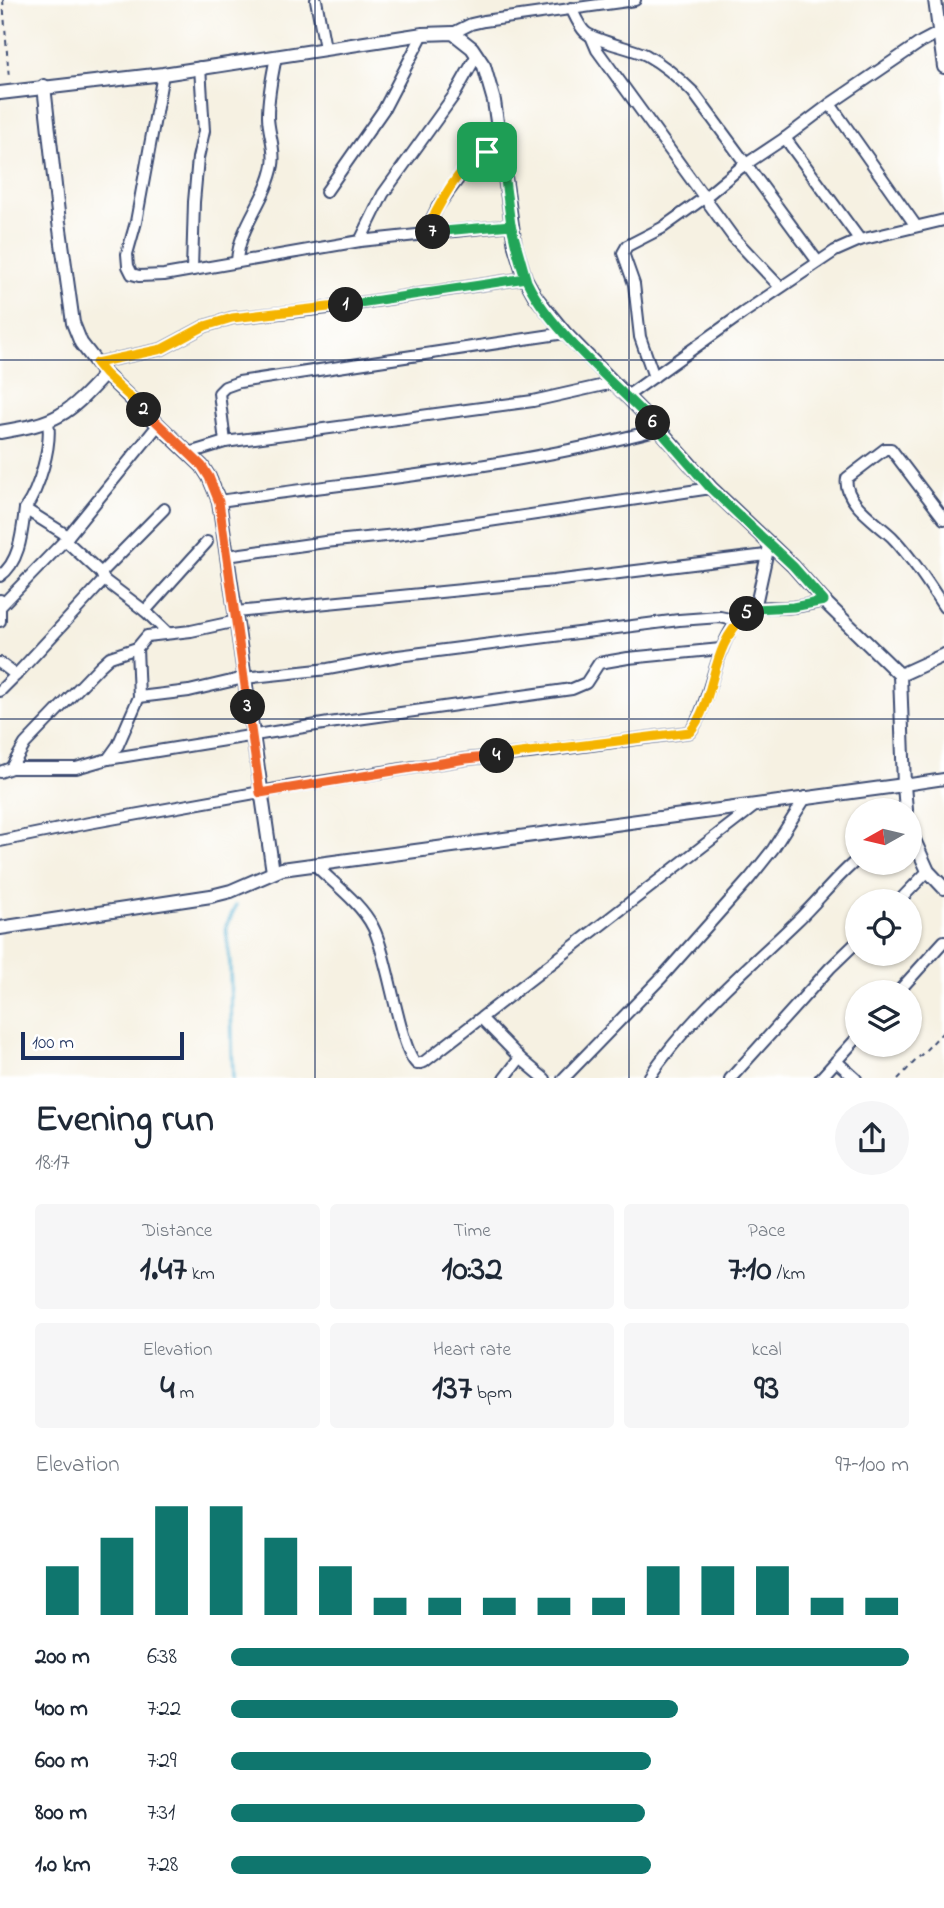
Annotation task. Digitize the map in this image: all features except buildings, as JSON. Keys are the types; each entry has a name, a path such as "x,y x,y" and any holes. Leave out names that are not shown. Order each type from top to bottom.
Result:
{"street":[{"path":"316,0 324,48"},
{"path":"5,92 163,74 423,34 453,33 484,21 635,0"},
{"path":"935,0 944,67"},
{"path":"572,8 597,50 733,237 780,287"},
{"path":"654,376 640,337 634,284 623,253 627,246 662,228 830,104 940,32"},
{"path":"453,33 464,41 484,66 494,101 511,225 526,278 535,296 565,333 659,429 768,550 900,675 905,798"},
{"path":"326,192 384,109 423,34"},
{"path":"590,36 625,46 648,57 676,76 693,92 818,262"},
{"path":"360,241 383,194 454,94 477,55"},
{"path":"237,261 241,238 263,195 273,166 274,154 268,117 276,57"},
{"path":"192,270 194,202 198,158 204,131 200,67"},
{"path":"163,74 136,222 127,254 132,274 164,275 360,241 511,225"},
{"path":"44,86 73,323 81,343 105,374 190,453 209,477 219,502 273,872"},
{"path":"830,104 916,226"},
{"path":"785,138 860,240"},
{"path":"425,233 438,206 473,159 480,154 501,150"},
{"path":"626,396 818,262 860,240 944,220"},
{"path":"96,363 162,349 205,326 232,318 327,308 526,278"},
{"path":"225,442 219,393 225,387 239,382 565,333"},
{"path":"0,432 48,422 83,399 105,374"},
{"path":"190,453 225,442 533,401 613,383"},
{"path":"0,576 13,561 22,535 25,509 31,500 47,455 50,433 48,422"},
{"path":"0,621 1,601 67,538 159,425"},
{"path":"219,502 454,470 606,443 659,429"},
{"path":"944,519 891,449 886,449 847,478 845,485 862,511 893,538 915,564 944,607"},
{"path":"228,556 396,535 710,488"},
{"path":"25,509 67,538 103,577 167,632"},
{"path":"0,691 164,509"},
{"path":"145,611 207,542"},
{"path":"755,609 768,550"},
{"path":"11,768 25,744 100,666 110,657 137,648 146,636 191,631 236,616 554,581 768,550"},
{"path":"0,841 89,823 466,759 529,754 690,732 708,692 721,649 739,621 755,609 793,607 824,601"},
{"path":"139,697 189,691 244,678 679,620 720,617 739,621"},
{"path":"108,759 118,745 139,697 137,648"},
{"path":"0,772 11,768 76,768 108,759 341,721 572,689 586,683 598,663 721,649"},
{"path":"900,675 944,656"},
{"path":"0,663 16,676"},
{"path":"0,928 211,896 231,891 273,872 314,864 944,779"},
{"path":"563,1078 662,977 750,878 773,849 806,797"},
{"path":"314,864 365,914 373,926 412,1060 417,1064 424,1062 482,1019 758,803"},
{"path":"922,858 928,871 944,888"},
{"path":"911,889 928,871"},
{"path":"649,1078 676,1042 725,989 845,872"},
{"path":"909,980 944,941"},
{"path":"731,1078 845,954"},
{"path":"482,1019 544,1078"},
{"path":"821,1078 845,1051"},
{"path":"505,1078 520,1058"},
{"path":"836,1061 855,1078"}],"path":[{"path":"2,0 5,92"},
{"path":"899,1078 944,1031"}],"waterway":[{"path":"233,1078 230,964 226,927 236,905"}],"route":[{"path":"487,152 473,159 450,188 425,233 511,225 519,260 526,278 535,296 565,333 659,429 710,488 793,566 824,601 793,607 755,609 739,621 721,649 708,692 690,732 529,754 466,759 260,793 219,502 202,466 96,363 162,349 205,326 232,318 327,308 526,278 511,225 501,150 487,152"}]}
